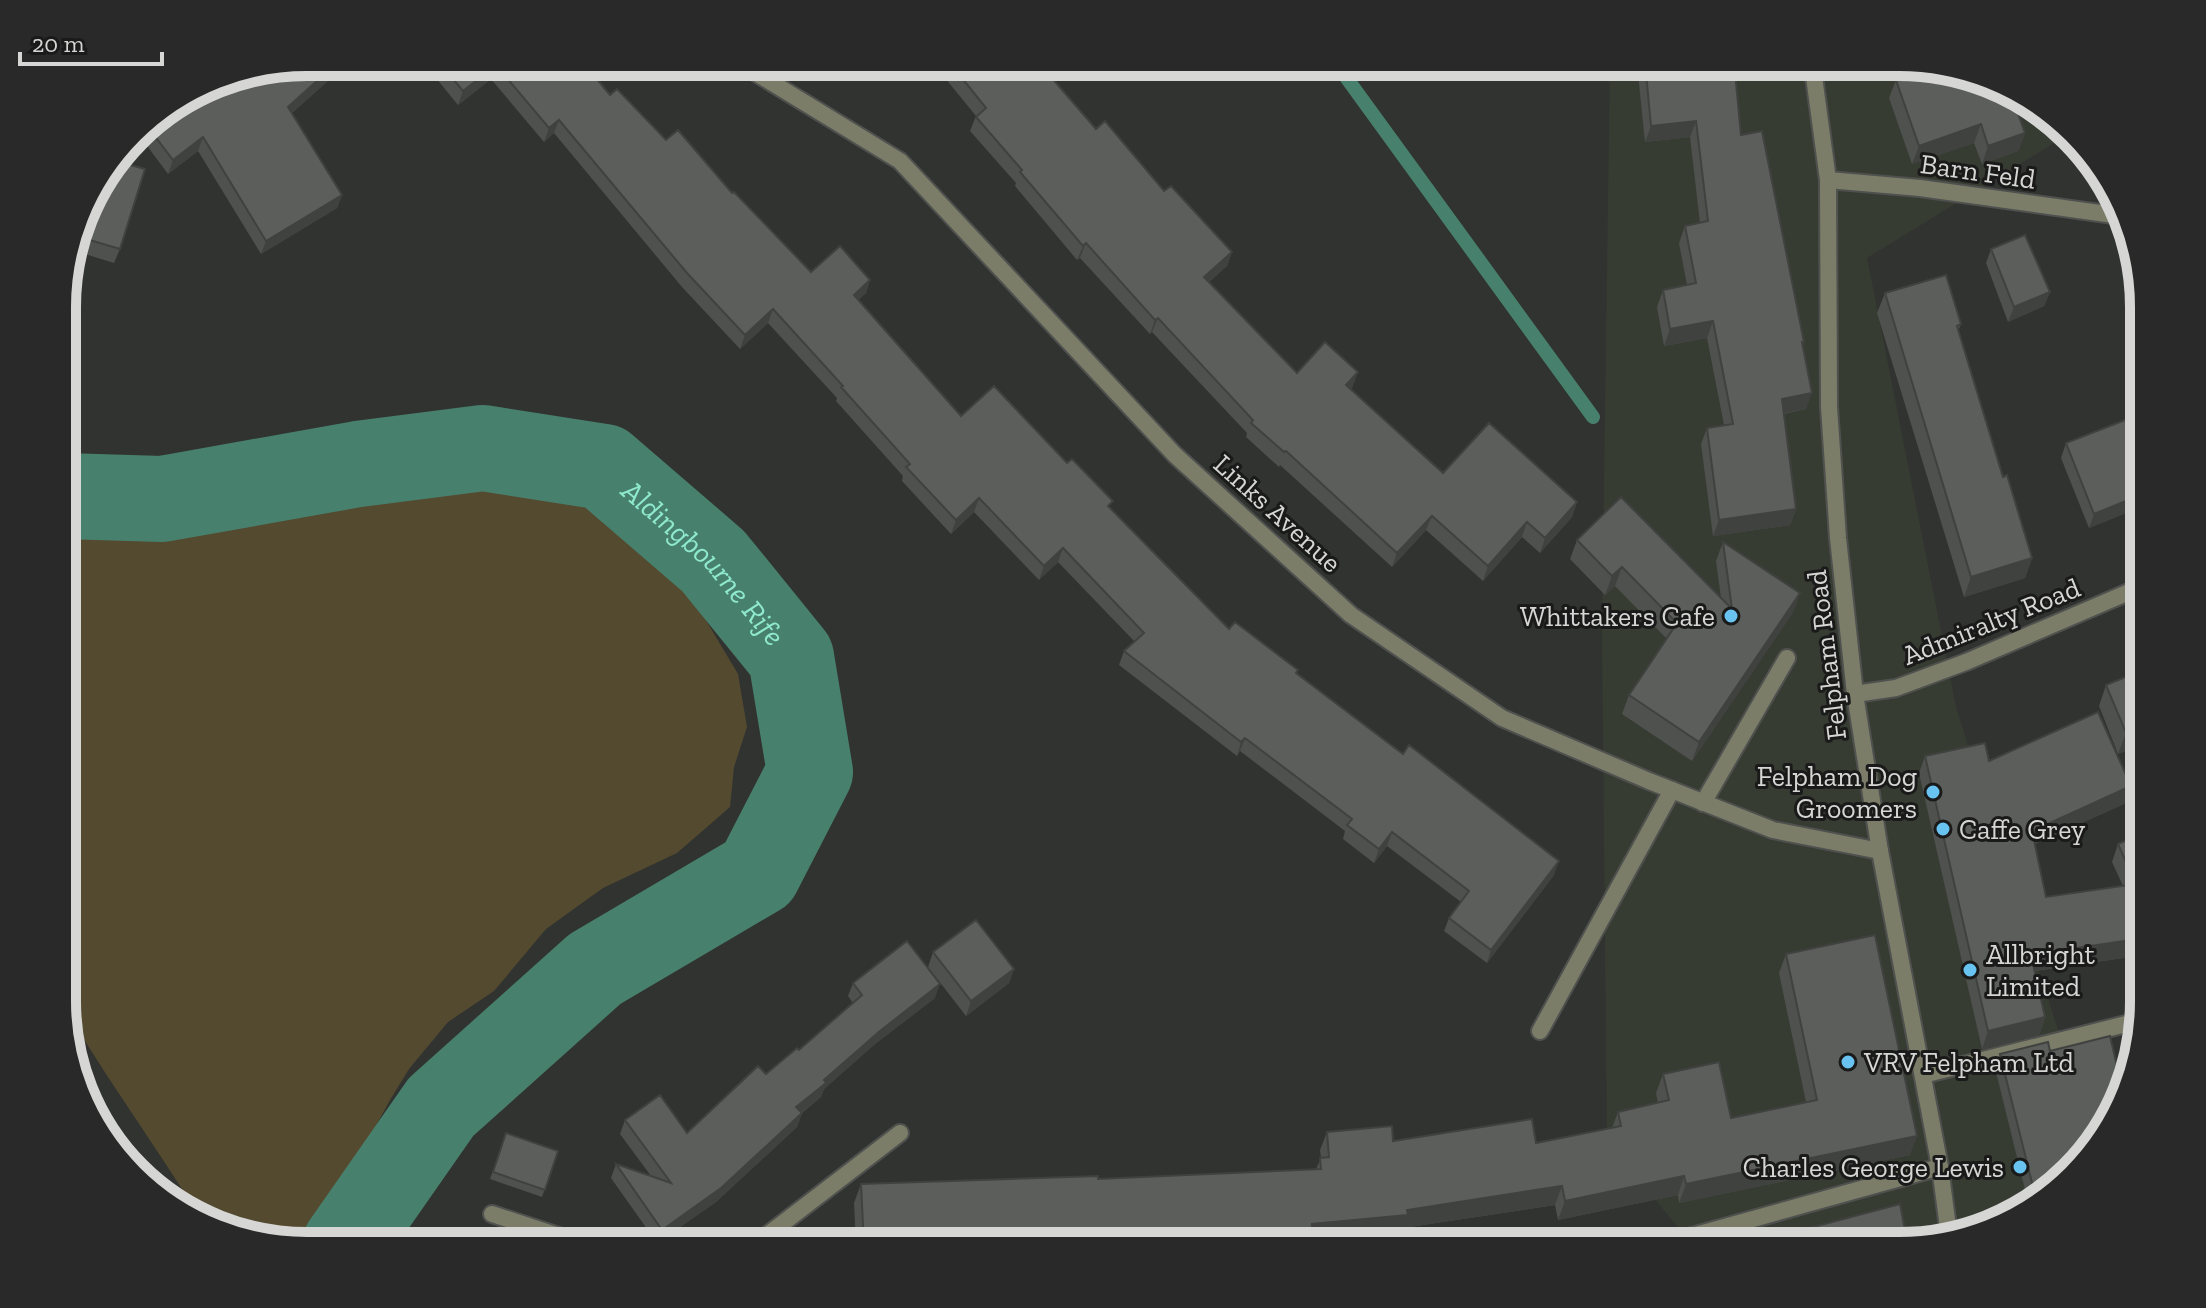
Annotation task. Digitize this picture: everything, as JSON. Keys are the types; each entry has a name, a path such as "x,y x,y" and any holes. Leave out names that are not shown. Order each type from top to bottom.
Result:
{"street":[{"name":"Links Avenue","path":"761,76 900,161 1175,455 1351,615 1502,718 1773,830 1880,851"},
{"name":"Felpham Road","path":"1814,76 1828,180 1829,407 1838,538 1855,694 1880,851 1940,1167 1948,1227"},
{"name":"Barn Feld","path":"1828,180 1920,188 2110,214"},
{"name":"Admiralty Road","path":"1855,694 1896,688 1966,662 2130,592"},
{"path":"1703,803 1787,658"},
{"path":"1540,1031 1672,790"},
{"path":"1923,1075 2129,1023"},
{"path":"771,1232 900,1133"},
{"path":"1706,1232 1940,1167"},
{"path":"492,1214 547,1232"}],"shaded area":[{"path":"1610,76 1929,78 1987,94 2040,124 2058,141 1867,258 1956,707 2090,1131 2051,1175 2001,1208 1944,1228 1914,1232 1682,1232 1607,1140 1602,629"},
{"path":"486,479 614,503 674,573 738,674 747,727 734,767 730,807 677,853 603,888 546,929 494,991 448,1022 409,1069 352,1170 305,1232 277,1230 247,1224 188,1198 78,1029 76,534 237,521 389,489"}],"building":[{"path":"322,76 288,107 342,195 266,241 203,137 173,160 154,134 192,107 219,94 262,80"},
{"path":"451,76 482,76 463,91"},
{"path":"505,76 594,76 610,95 617,89 666,140 678,130 732,193 811,272 840,246 870,280 854,295 961,416 994,386 1067,463 1072,459 1113,501 1108,506 1229,629 1235,622 1298,670 1296,673 1403,754 1409,745 1559,861 1491,950 1449,918 1469,891 1392,832 1379,849 1347,825 1352,819 1245,738 1241,742 1124,651 1144,633 1063,548 1044,566 979,498 956,520 906,467 910,464 773,309 745,335 687,273 559,120 549,128"},
{"path":"960,76 1050,76 1096,129 1105,121 1164,191 1171,186 1232,252 1204,277 1297,373 1325,342 1358,372 1346,385 1443,473 1489,423 1577,502 1545,538 1527,522 1488,566 1432,516 1397,553 1251,423 1253,420 1158,318 1155,320 1086,243 1083,246 976,117 986,108"},
{"path":"1646,76 1735,76 1741,135 1762,131 1812,393 1782,399 1796,509 1719,520 1707,428 1733,424 1713,321 1670,329 1663,290 1696,283 1685,226 1708,221 1696,121 1651,126"},
{"path":"1906,76 1929,78 1987,94 2016,108 2025,133 1988,146 1981,124 1919,146 1896,80"},
{"path":"126,164 145,169 120,249 86,239 107,192"},
{"path":"2025,235 2050,292 2014,307 1991,249"},
{"path":"1946,275 1961,324 1957,326 2003,477 2007,475 2032,558 1971,577 1885,293"},
{"path":"2130,418 2130,499 2094,514 2066,443"},
{"path":"1621,497 1732,609 1723,542 1800,593 1699,742 1629,695 1677,623 1622,567 1612,576 1577,540"},
{"path":"2130,675 2130,731 2126,733 2106,685"},
{"path":"2098,712 2130,786 2032,831 2046,897 2130,885 2130,940 2031,955 2045,1017 1988,1031 1925,756 1985,743 1989,761"},
{"path":"2130,839 2130,871 2118,844"},
{"path":"976,920 1014,969 971,1001 933,952"},
{"path":"1875,935 1917,1136 1686,1184 1684,1176 1565,1201 1562,1186 1407,1210 1408,1215 1312,1224 1312,1232 1160,1232 1160,1229 863,1232 861,1184 1098,1176 1098,1179 1321,1169 1320,1158 1329,1157 1327,1132 1392,1126 1393,1141 1532,1119 1536,1143 1621,1126 1618,1112 1669,1100 1663,1074 1719,1062 1731,1118 1817,1100 1786,954"},
{"path":"907,941 940,984 824,1080 826,1083 796,1107 802,1113 721,1188 662,1230 616,1164 671,1183 625,1120 660,1095 687,1133 758,1066 766,1074 797,1048 799,1050 862,995 853,983"},
{"path":"2110,1036 2119,1073 2091,1129 2073,1153 2033,1188 2000,1054 2048,1042 2050,1051"},
{"path":"506,1133 558,1151 545,1190 493,1172"},
{"path":"1900,1204 1905,1232 1802,1232"}],"waterway":[{"path":"1345,76 1593,417"},
{"name":"Aldingbourne Rife","path":"76,496 162,499 358,464 483,448 604,467 713,561 791,657 810,772 758,873 595,969 441,1107 354,1232"}],"place":[{"name":"Whittakers Cafe","path":"1731,616"},
{"name":"Felpham Dog Groomers","path":"1933,792"},
{"name":"Caffe Grey","path":"1943,829"},
{"name":"Allbright Limited","path":"1970,970"},
{"name":"VRV Felpham Ltd","path":"1848,1062"},
{"name":"Charles George Lewis","path":"2020,1167"}]}
